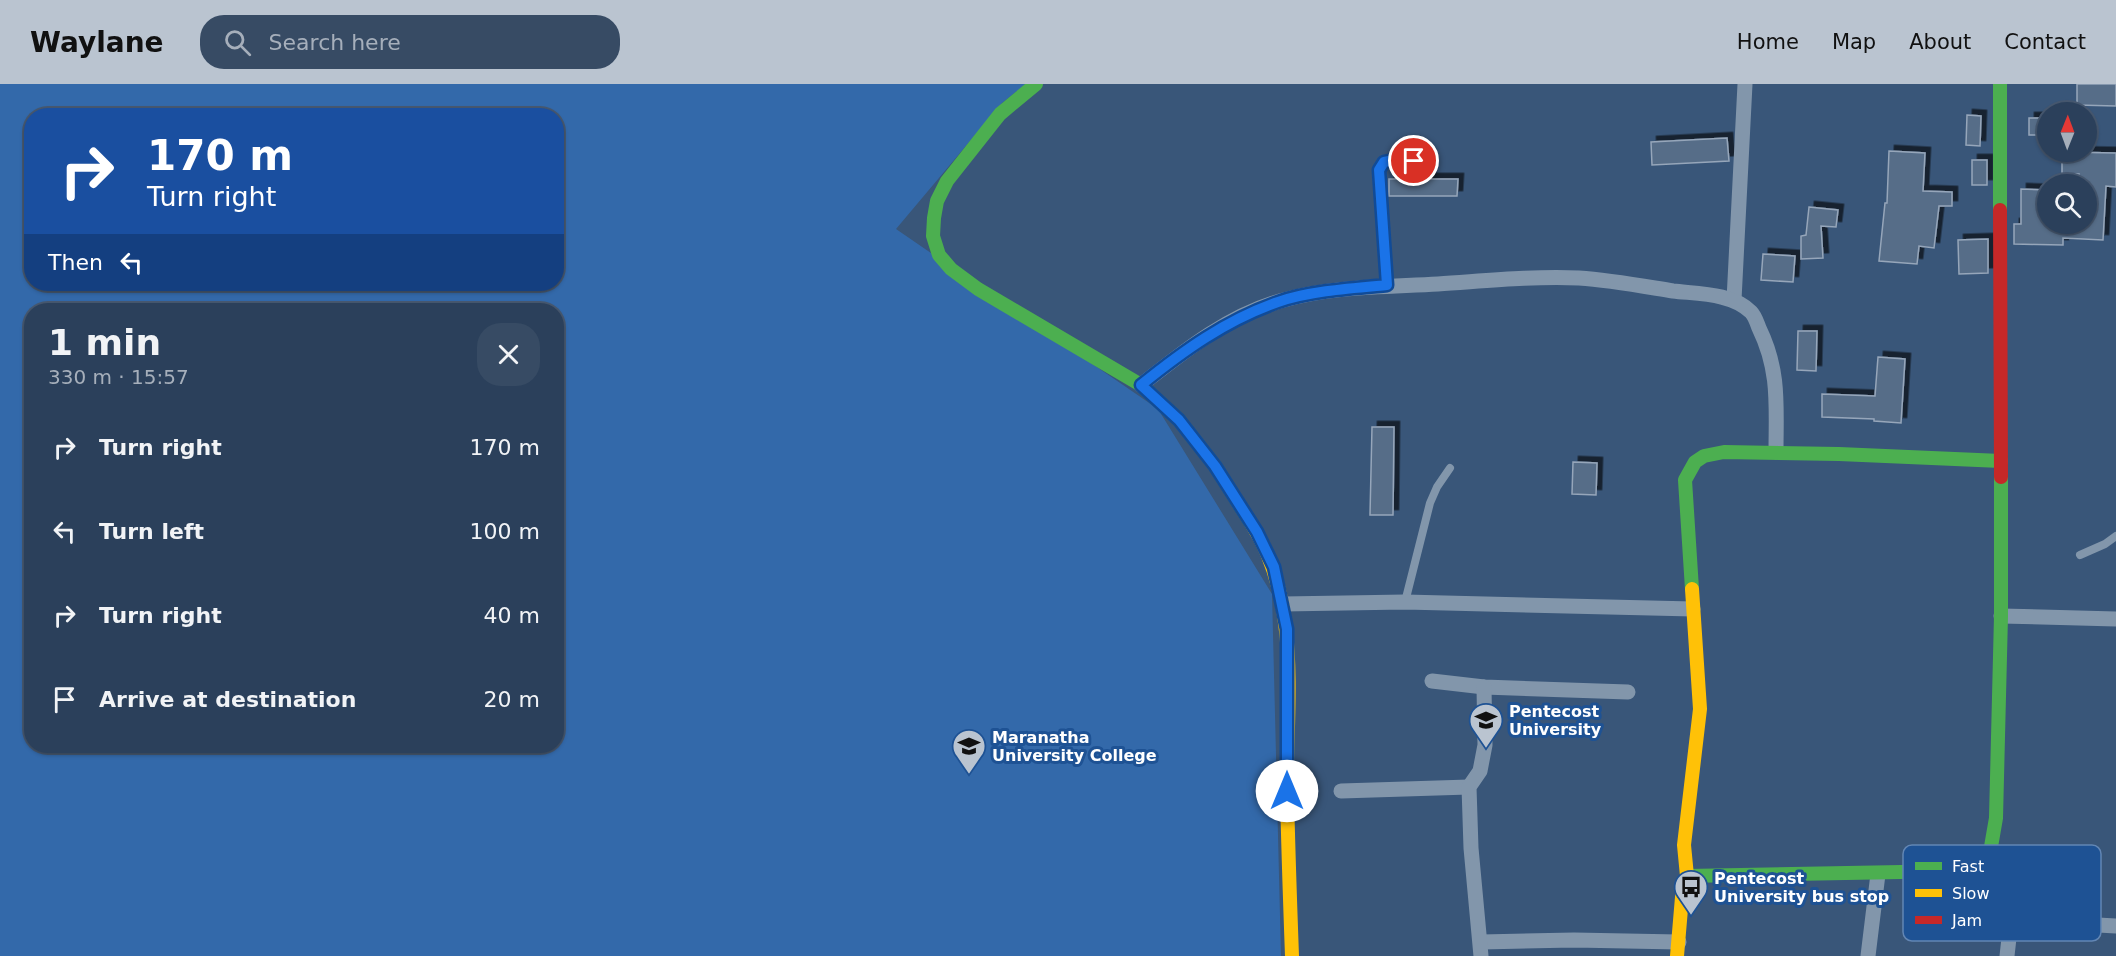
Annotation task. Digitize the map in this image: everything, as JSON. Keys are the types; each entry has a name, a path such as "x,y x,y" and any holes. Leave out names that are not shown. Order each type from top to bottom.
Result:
{"street":[{"path":"1036,84 1000,114 947,181 937,201 933,236 939,255 951,268 978,289 1141,385 1179,420 1221,476 1257,532 1274,567 1287,629 1287,791 1292,956"},
{"path":"1734,300 1745,84"},
{"path":"1991,845 1995,818 2001,616 2000,84"},
{"path":"1141,385 1178,356 1232,321 1280,301 1336,290 1387,285 1530,278 1579,278 1619,282 1734,300 1752,312 1768,346 1775,371 1776,452"},
{"path":"1484,687 1485,745 1480,771 1469,787 1471,848 1481,949 1574,940 1678,949 1682,897 1687,876 1683,845 1689,814 1700,709 1685,480 1691,465 1698,458 1709,454 1776,452 2001,461"},
{"path":"1283,604 1405,602 1693,609"},
{"path":"2001,616 2116,619"},
{"path":"1432,681 1484,687 1628,692"},
{"path":"1341,791 1469,787"},
{"path":"1687,876 1903,873"},
{"path":"1868,956 1878,874"},
{"path":"2101,925 2116,926"},
{"path":"2007,956 2009,941"}],"lane":[{"path":"1387,285 1379,170 1384,162 1394,160 1434,163"},
{"path":"1405,602 1430,503 1437,487 1450,468"},
{"path":"2079,555 2105,544 2116,536"}],"shaded area":[{"path":"0,84 1026,84 1002,103 896,229 1158,409 1272,594 1281,956 0,956"}],"building":[{"path":"2077,84 2116,84 2116,106 2097,106 2097,102 2077,102"},
{"path":"1967,115 1981,116 1980,146 1966,145"},
{"path":"2029,118 2037,118 2037,135 2029,135"},
{"path":"1727,138 1729,161 1652,165 1651,142"},
{"path":"1889,151 1925,153 1923,191 1952,192 1952,206 1939,206 1934,248 1919,246 1917,264 1879,261 1885,203 1887,203"},
{"path":"2097,153 2116,153 2116,187 2106,186 2103,240 2063,238 2063,245 2014,244 2014,224 2021,224 2021,189 2037,190 2037,234 2097,234 2097,174 2062,174 2062,162 2097,162"},
{"path":"1972,160 1987,160 1987,185 1972,185"},
{"path":"1389,179 1458,179 1457,196 1389,196"},
{"path":"1809,207 1838,210 1836,227 1821,226 1823,258 1801,259 1801,236 1806,235"},
{"path":"1988,239 1988,273 1959,274 1958,240"},
{"path":"1763,254 1795,256 1793,282 1761,280"},
{"path":"1798,331 1817,331 1816,371 1797,370"},
{"path":"1878,357 1905,359 1901,423 1874,421 1874,419 1822,417 1822,394 1875,396"},
{"path":"1372,427 1394,427 1393,515 1370,515"},
{"path":"1573,462 1597,463 1596,495 1572,494"}],"traffic: fast":[{"path":"1036,84 1000,114 947,181 937,201 934,218 933,236 939,255 951,269 978,289 1141,385 1179,420 1215,466 1251,523"},
{"path":"2000,84 2000,210"},
{"path":"1692,589 1685,480 1695,462 1704,456 1724,452 2001,461"},
{"path":"1991,845 1996,818 2001,616 2001,477"},
{"path":"1687,876 1903,872"}],"traffic: slow":[{"path":"1251,523 1267,554 1278,586 1285,619 1289,688 1287,791 1292,956"},
{"path":"1677,956 1682,897 1687,876 1684,845 1700,709 1692,589"}],"traffic: jam":[{"path":"2000,210 2001,477"}],"place":[{"name":"Pentecost University","path":"1486,749"},
{"name":"Maranatha University College","path":"969,775"},
{"name":"Pentecost University bus stop","path":"1691,916"}],"route":[{"path":"1287,791 1287,629 1274,567 1257,532 1215,466 1179,420 1141,385 1178,356 1232,321 1280,301 1336,290 1387,285 1379,170 1384,162 1414,161"}]}
